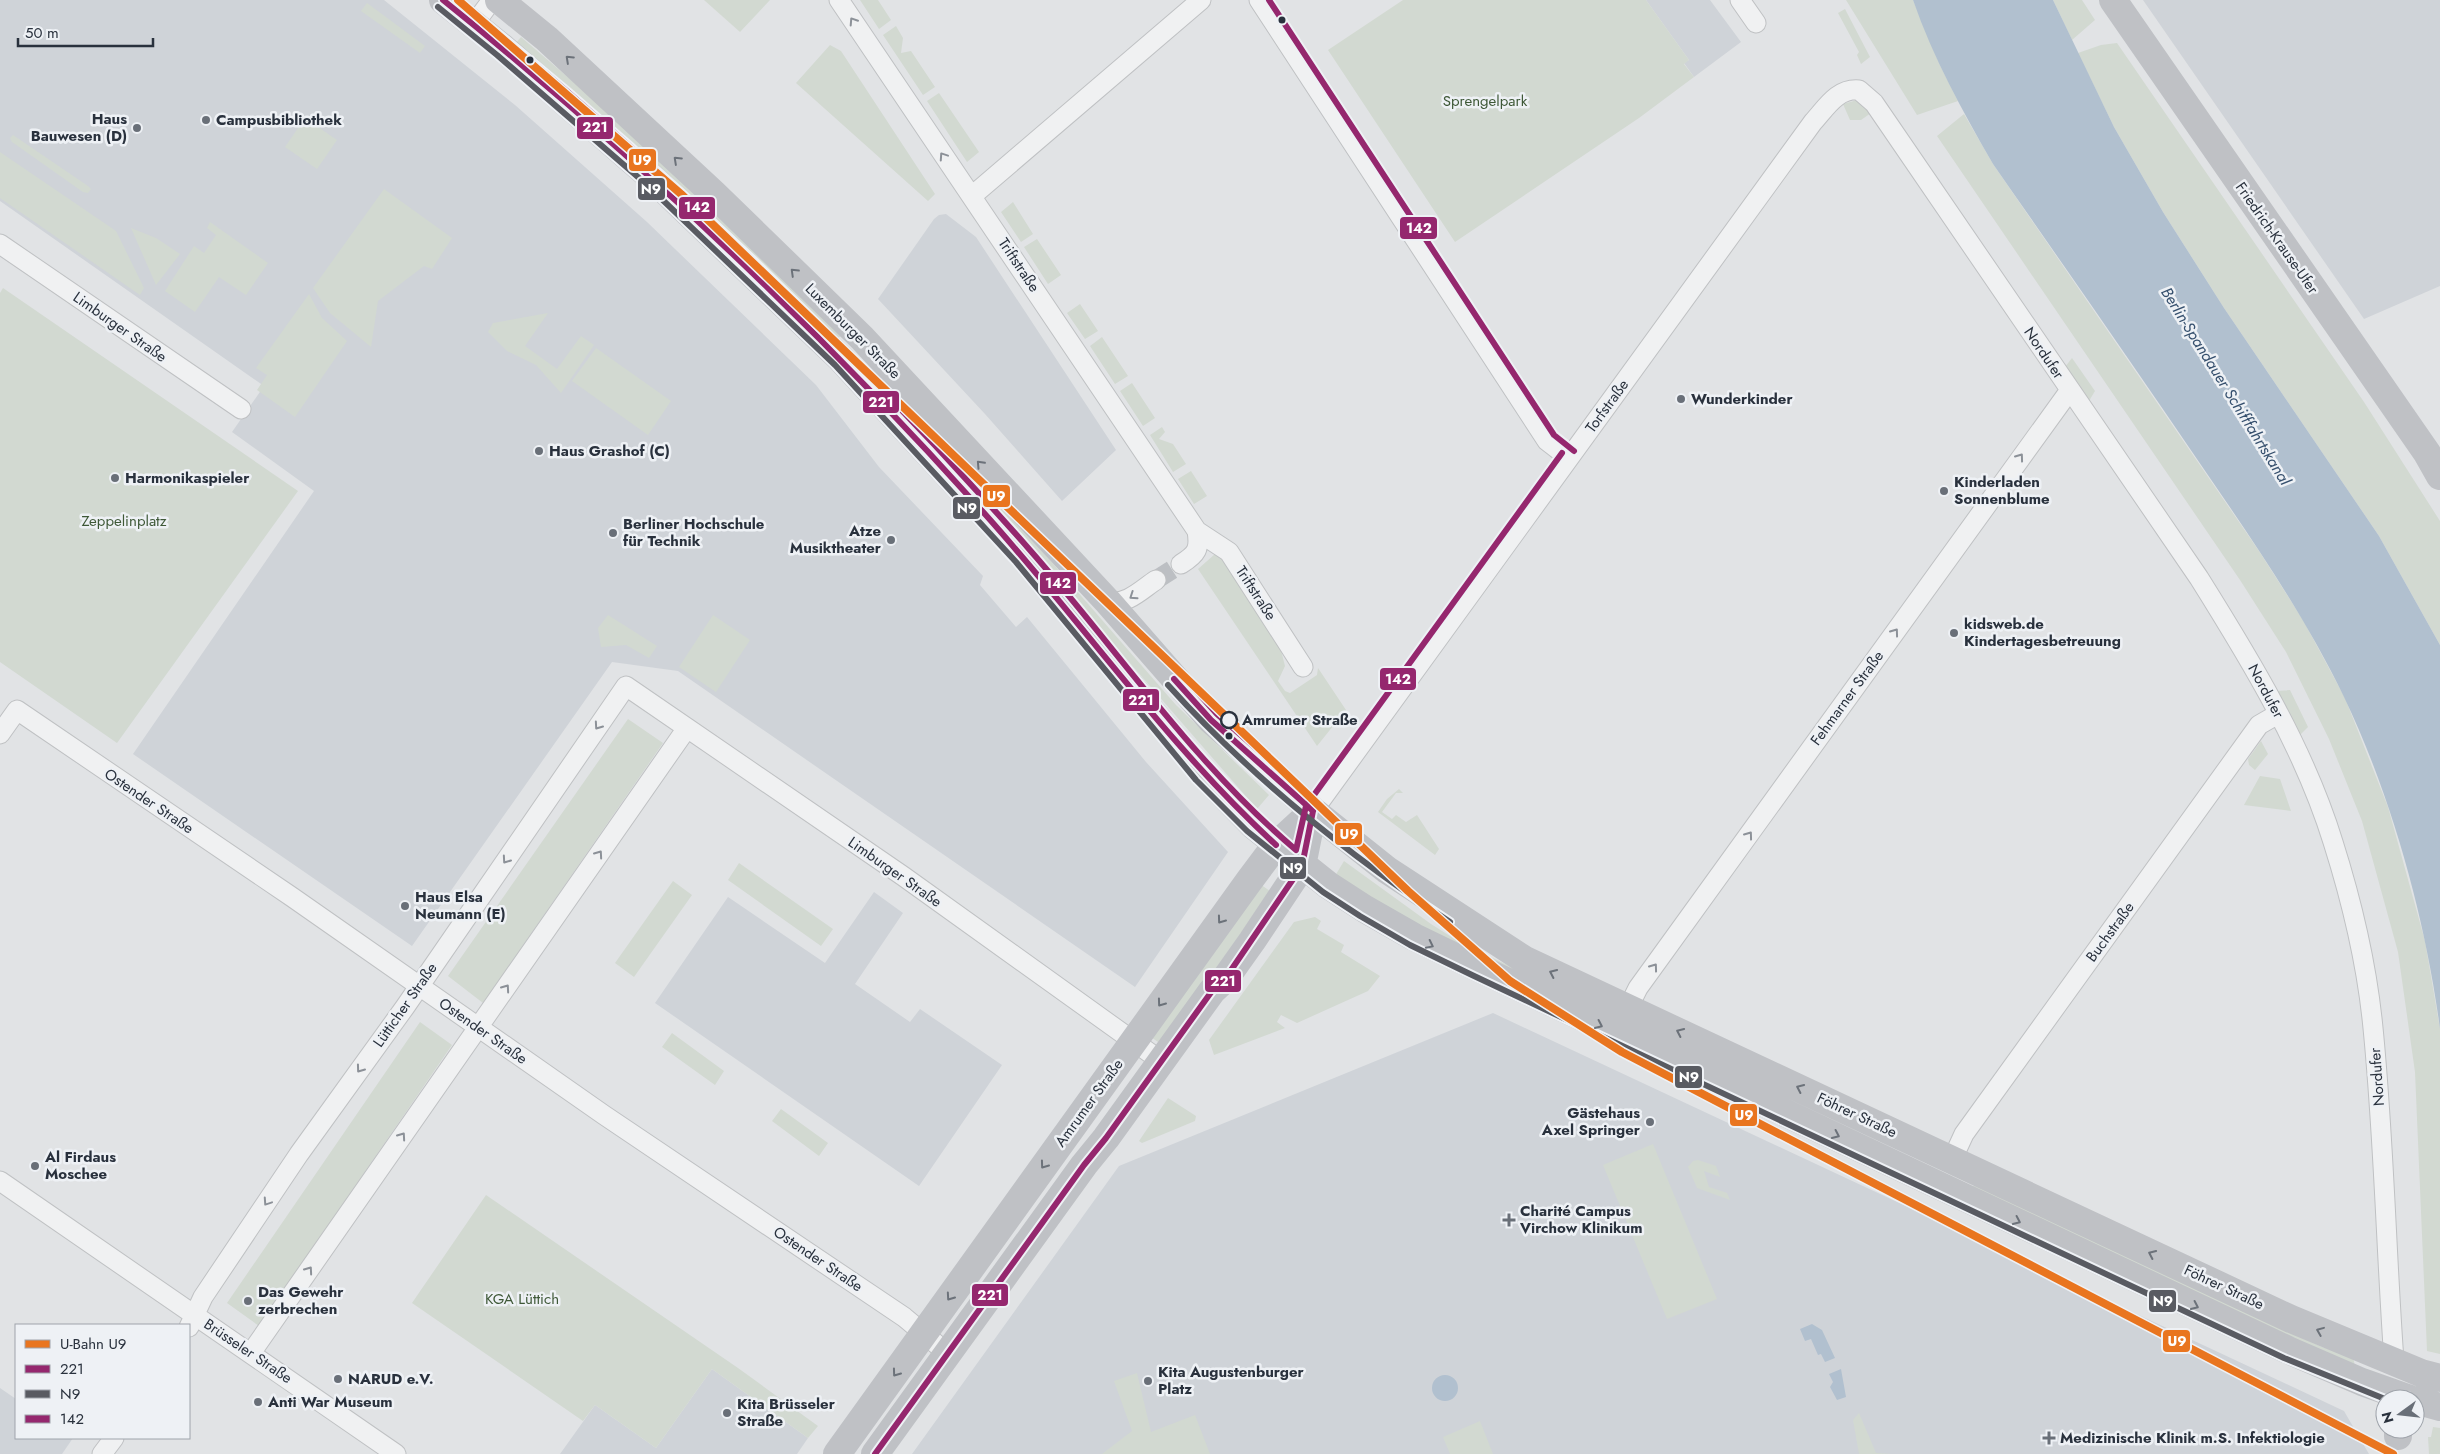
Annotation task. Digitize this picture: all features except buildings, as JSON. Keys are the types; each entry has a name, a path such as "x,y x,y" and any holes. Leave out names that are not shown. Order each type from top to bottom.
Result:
{"main road":[{"name":"Luxemburger Straße","path":"443,0 474,24 652,178 841,359 1023,556 1203,774 1253,825 1276,845"},
{"name":"Luxemburger Straße","path":"500,0 547,39 714,194 862,338 1108,602 1211,720 1313,811"},
{"name":"Friedrich-Krause-Ufer","path":"2113,0 2427,453 2440,476"},
{"path":"841,359 862,338"},
{"path":"875,1454 1212,991 1224,979 1247,948 1302,866 1313,811"},
{"name":"Amrumer Straße","path":"837,1454 1276,845 1313,811"},
{"name":"Föhrer Straße","path":"1313,811 1387,870 1525,960 2292,1319 2433,1376"},
{"name":"Föhrer Straße","path":"1276,845 1302,866 1365,909 1414,937 2288,1350 2384,1389"},
{"name":"Nordufer","path":"2394,1361 2408,1389"}],"street":[{"path":"474,24 492,0"},
{"name":"Triftstraße","path":"839,0 1197,531 1230,552 1303,667"},
{"path":"972,196 1202,0"},
{"path":"1260,0 1547,441 1569,458"},
{"path":"1740,0 1756,22"},
{"name":"Torfstraße","path":"1313,811 1813,122 1838,95 1844,91 1859,90"},
{"name":"Nordufer","path":"1859,90 1874,103 2198,578 2241,645 2278,714 2307,774 2333,840 2350,900 2364,968 2373,1026 2394,1361"},
{"name":"Limburger Straße","path":"2,249 241,409"},
{"name":"Fehmarner Straße","path":"1628,1008 1638,988 2070,390"},
{"path":"1181,564 1194,554 1199,545 1197,531"},
{"path":"1108,602 1121,603 1128,600 1156,580"},
{"name":"Limburger Straße","path":"626,686 903,876 1161,1061"},
{"name":"Lütticher Straße","path":"192,1321 203,1297 302,1149 418,986 626,686"},
{"name":"Ostender Straße","path":"0,734 17,710 690,1174 904,1317 947,1353"},
{"name":"Buchstraße","path":"1952,1160 1964,1134 2259,725 2278,714"},
{"path":"251,1353 687,728"},
{"name":"Brüsseler Straße","path":"0,1181 192,1321 251,1353 396,1454"},
{"path":"102,1454 113,1439"}],"shaded area":[{"name":"Berliner Hochschule für Technik","path":"0,0 384,0 515,105 647,222 816,385 879,467 983,576 980,585 1016,627 1027,617 1146,762 1228,852 1135,987 678,671 612,662 412,946 133,754 314,491 232,432 264,386 0,201"},
{"path":"1646,0 1710,0 1741,42 1694,77 1684,63 1689,60"},
{"path":"2143,0 2440,0 2440,286 2364,319"},
{"path":"946,214 976,237 1116,450 1062,501 985,414 878,299 934,219 939,215"},
{"path":"874,892 903,913 855,984 910,1022 920,1009 1002,1065 919,1186 655,1003 728,897 825,963"},
{"name":"Charité Campus Virchow Klinikum","path":"1493,1013 2344,1411 2369,1454 912,1454 1119,1166"},
{"name":"Kita Brüsseler Straße","path":"712,1369 808,1438 797,1454 560,1454 595,1405 656,1448"},
{"path":"0,1388 15,1398 15,1439 72,1439 62,1454 0,1454"}],"green space":[{"path":"704,0 770,0 740,32"},
{"path":"860,0 878,0 891,20 879,29"},
{"name":"Sprengelpark","path":"1403,0 1646,0 1689,60 1684,64 1694,77 1639,118 1455,242 1328,50"},
{"path":"1846,0 1913,0 1939,63 1958,101 1917,115"},
{"path":"2053,0 2082,0 2095,20 2072,40"},
{"path":"367,3 425,46 420,53 361,11"},
{"path":"1845,9 1870,57 1861,64 1857,55 1859,52 1838,13"},
{"path":"896,26 903,38 901,53 911,51 935,87 923,95 883,35"},
{"path":"521,37 641,140 842,335 835,337 758,258 637,146 516,43"},
{"path":"2117,43 2364,402 2440,521 2440,645 2379,536 2224,308 2163,212 2114,127 2078,53 2101,45"},
{"path":"830,45 841,51 935,194 928,201 796,83"},
{"path":"939,93 979,152 967,162 927,101"},
{"path":"1857,100 1871,113 1861,120 1850,120 1843,104"},
{"path":"1964,114 1993,164 2259,551 2303,620 2345,698 2388,807 2425,941 2440,1029 2440,1354 2427,1351 2415,1072 2398,952 2362,821 2329,739 2286,652 2240,580 1937,136"},
{"path":"305,118 337,140 317,169 285,147"},
{"path":"13,135 91,189 88,193 83,192 12,142 10,138"},
{"path":"0,152 116,231 144,288 140,295 0,198"},
{"path":"384,189 452,238 432,269 424,266 378,301 371,347 330,313 313,288"},
{"path":"1013,202 1033,234 1021,242 1001,212"},
{"path":"210,222 268,263 246,295 219,277 195,312 165,291 194,246 204,253 216,235 207,228"},
{"path":"131,228 156,238 180,254 156,285"},
{"path":"1037,239 1061,275 1048,284 1024,247"},
{"name":"Zeppelinplatz","path":"3,288 298,491 117,743 0,662 0,293"},
{"path":"309,294 322,318 347,341 295,417 257,390 267,375 256,368"},
{"path":"1080,304 1098,331 1085,339 1067,313"},
{"path":"548,313 525,346 557,369 581,336 594,345 561,393 536,365 507,351 488,332 493,323"},
{"path":"1102,337 1128,376 1115,384 1090,346"},
{"path":"596,348 671,401 648,435 572,381"},
{"path":"2072,358 2095,391 2089,401 2065,367"},
{"path":"889,381 1042,551 1176,705 1269,795 1257,809 1062,585 884,386"},
{"path":"1132,383 1155,418 1143,426 1120,391"},
{"path":"1162,427 1165,432 1159,439 1173,444 1186,464 1173,472 1150,435"},
{"path":"1191,471 1207,496 1194,504 1178,479"},
{"path":"1215,554 1221,555 1277,635 1285,666 1278,681 1285,691 1290,693 1317,675 1318,668 1346,710 1317,746 1198,569"},
{"path":"608,615 657,646 649,658 626,645 601,647 598,628"},
{"path":"713,615 750,640 716,692 679,667"},
{"path":"2290,690 2308,727 2300,735 2277,691"},
{"path":"628,719 663,743 483,1003 448,976"},
{"path":"2261,741 2268,754 2255,770 2249,765 2248,759"},
{"path":"2260,776 2280,779 2291,811 2244,805"},
{"path":"1399,789 1403,793 1396,793 1382,812 1392,819 1396,815 1406,822 1417,815 1439,849 1435,855 1378,812 1387,799"},
{"path":"1344,861 1431,924 1461,943 1641,1028 1639,1031 1427,930 1335,876"},
{"path":"739,863 833,929 821,946 728,880"},
{"path":"673,881 692,895 634,977 615,963"},
{"path":"1257,882 1270,891 1161,1044 1148,1035"},
{"path":"1315,917 1321,921 1317,929 1344,945 1341,952 1380,976 1368,991 1297,1023 1281,1015 1277,1022 1285,1028 1214,1055 1209,1040 1294,922"},
{"path":"420,1022 452,1045 259,1326 227,1303"},
{"path":"672,1033 724,1071 715,1085 662,1047"},
{"path":"1168,1098 1196,1116 1195,1121 1142,1143 1139,1141"},
{"path":"781,1109 828,1143 819,1156 772,1121"},
{"path":"1653,1144 1717,1299 1667,1319 1603,1165"},
{"path":"1698,1160 1716,1166 1720,1177 1704,1171 1709,1187 1727,1193 1730,1200 1697,1188 1688,1167 1693,1161"},
{"path":"1974,1185 2322,1347 2353,1356 2355,1367 1973,1187"},
{"name":"KGA Lüttich","path":"486,1195 738,1368 818,1426 808,1438 712,1369 656,1448 595,1405 583,1421 412,1303"},
{"path":"1137,1373 1151,1432 1195,1415 1210,1454 1102,1454 1132,1431 1114,1381"},
{"path":"1859,1413 1876,1453 1891,1454 1859,1454 1853,1420"},
{"path":"1480,1421 1493,1454 1450,1454 1443,1437"},
{"path":"2433,1427 2440,1428 2440,1454 2429,1454 2428,1437 2431,1437"}],"water":[{"name":"Berlin-Spandauer Schifffahrtskanal","path":"1913,0 2053,0 2114,127 2163,212 2224,308 2379,536 2440,645 2440,1029 2426,946 2405,860 2377,776 2344,697 2312,636 2257,548 1993,164 1939,64"},
{"path":"1812,1324 1822,1330 1835,1358 1825,1362 1821,1354 1818,1355 1811,1339 1805,1341 1800,1329"},
{"path":"1841,1369 1846,1397 1837,1400 1830,1387 1833,1382 1829,1374"},
{"path":"1445,1375 1454,1379 1458,1388 1454,1397 1445,1401 1436,1397 1432,1388 1436,1379"}],"tunnel":[{"path":"1156,580 1181,564"}],"metro line":[{"name":"U9","path":"458,0 681,194 1408,891 1510,981 1622,1052 2393,1454"}],"transit line":[{"name":"221","path":"443,0 515,59 656,182 791,310 921,444 984,513 1198,766 1236,807 1276,845"},
{"name":"142","path":"457,0 609,128 755,262 825,332 963,475 1029,549 1157,705 1223,780 1296,850 1306,806 1562,453"},
{"name":"142","path":"1269,0 1554,435 1574,451"},
{"name":"N9","path":"438,7 497,55 646,184 835,365 1016,562 1196,780 1247,831 1323,892 1410,945 1472,975 2284,1358 2375,1395"},
{"name":"142","path":"1180,673 1217,714 1319,804"},
{"name":"221","path":"1174,679 1211,720 1313,811"},
{"name":"N9","path":"1168,685 1232,751 1301,812 1374,869 1450,922"},
{"name":"221","path":"875,1454 1212,991 1225,979 1302,866 1313,811"}],"place":[{"name":"Campusbibliothek","path":"206,120"},
{"name":"Haus Bauwesen (D)","path":"137,128"},
{"name":"Wunderkinder","path":"1681,399"},
{"name":"Haus Grashof (C)","path":"539,451"},
{"name":"Harmonikaspieler","path":"115,478"},
{"name":"Kinderladen Sonnenblume","path":"1944,491"},
{"name":"Berliner Hochschule für Technik","path":"613,533"},
{"name":"Atze Musiktheater","path":"891,540"},
{"name":"kidsweb.de Kindertagesbetreuung","path":"1954,633"},
{"name":"Amrumer Straße","path":"1229,720"},
{"name":"Haus Elsa Neumann (E)","path":"405,906"},
{"name":"Gästehaus Axel Springer","path":"1650,1122"},
{"name":"Al Firdaus Moschee","path":"35,1166"},
{"name":"Charité Campus Virchow Klinikum","path":"1509,1220"},
{"name":"Das Gewehr zerbrechen","path":"248,1301"},
{"name":"NARUD e.V.","path":"338,1379"},
{"name":"Kita Augustenburger Platz","path":"1148,1381"},
{"name":"Anti War Museum","path":"258,1402"},
{"name":"Kita Brüsseler Straße","path":"727,1413"},
{"name":"Medizinische Klinik m.S. Infektiologie","path":"2049,1438"}]}
